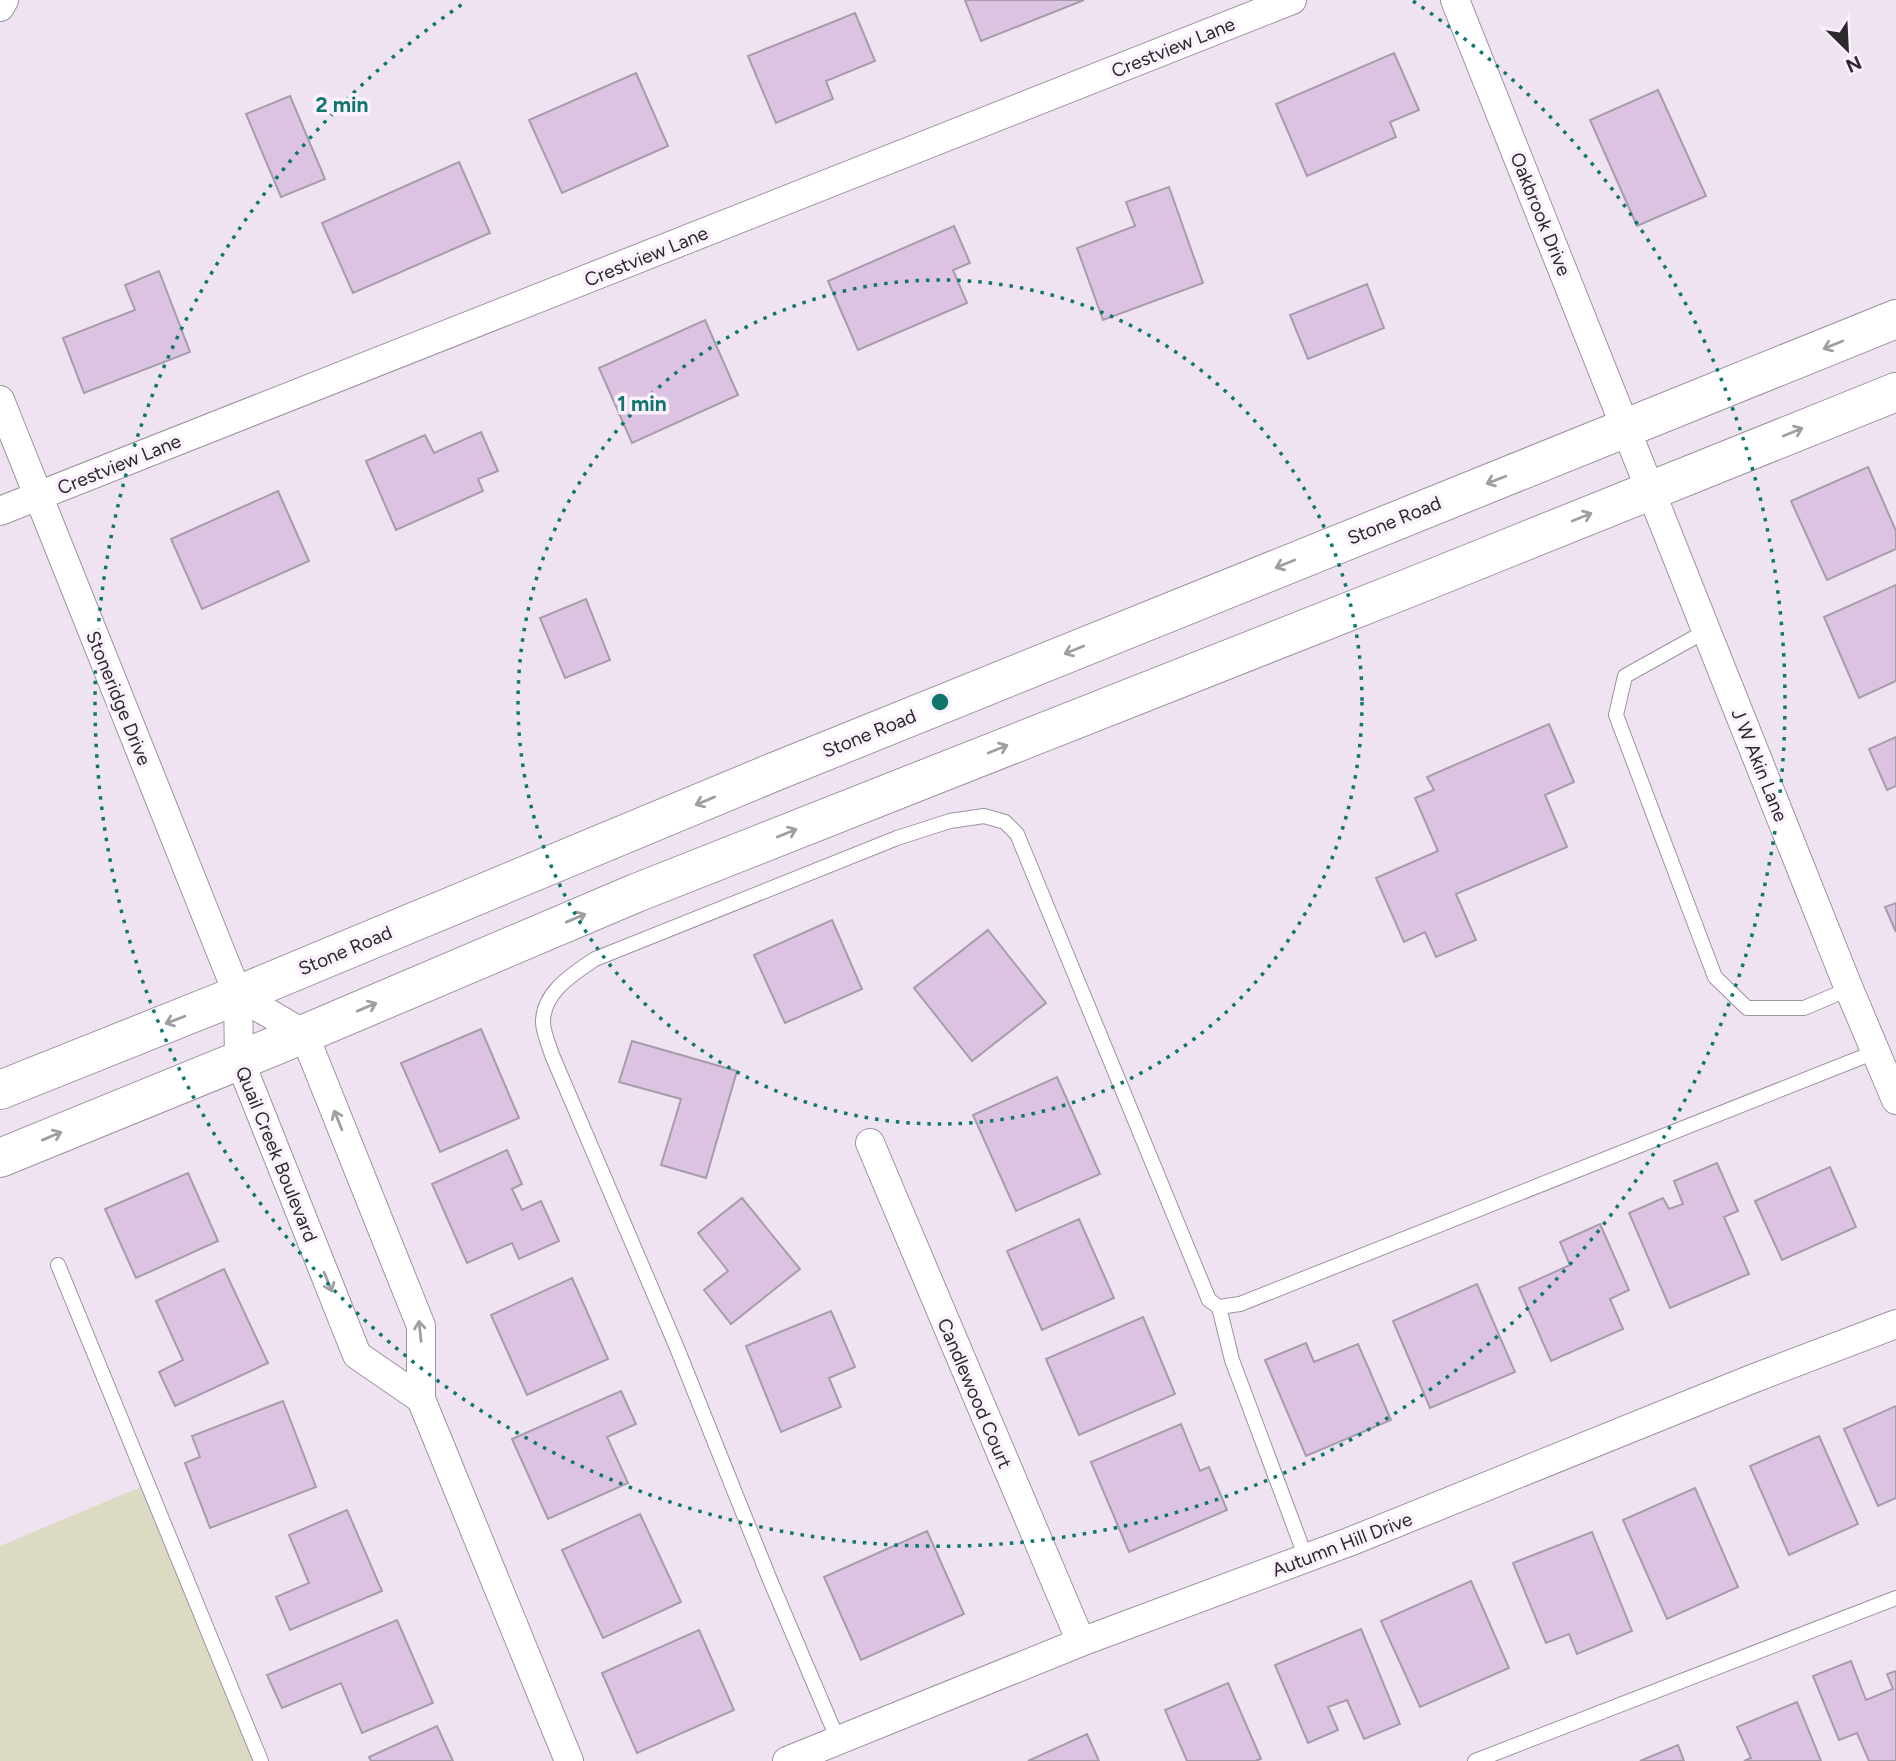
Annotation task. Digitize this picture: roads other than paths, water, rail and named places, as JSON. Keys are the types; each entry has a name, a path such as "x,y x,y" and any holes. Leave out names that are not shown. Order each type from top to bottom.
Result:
{"main road":[{"name":"Stone Road","path":"0,1090 238,995 787,766 1896,319"},
{"path":"0,1157 304,1034 636,893 1410,587 1896,391"}],"street":[{"path":"0,7 4,0"},
{"name":"Crestview Lane","path":"0,511 1292,0"},
{"name":"Oakbrook Drive","path":"1455,0 1626,428"},
{"name":"Stoneridge Drive","path":"0,400 238,995"},
{"name":"J W Akin Lane","path":"1626,428 1849,989 1896,1100"},
{"path":"238,995 304,1034 421,1326 421,1399 569,1761"},
{"name":"Quail Creek Boulevard","path":"238,995 239,1059 357,1355 421,1399"},
{"name":"Candlewood Court","path":"870,1143 1081,1642"},
{"name":"Autumn Hill Drive","path":"787,1761 1081,1642 1306,1558 1896,1324"}],"lane":[{"path":"1706,631 1625,676 1616,715 1715,977 1747,1008 1804,1008 1849,989"},
{"path":"838,1740 770,1580 677,1348 552,1055 543,1023 548,1000 566,979 595,959 897,838 950,821 984,816 1005,822 1017,834 1209,1300 1219,1307 1232,1360 1306,1558"},
{"path":"1219,1307 1240,1304 1875,1052"},
{"path":"58,1265 261,1761"},
{"path":"1475,1761 1896,1598"}]}
